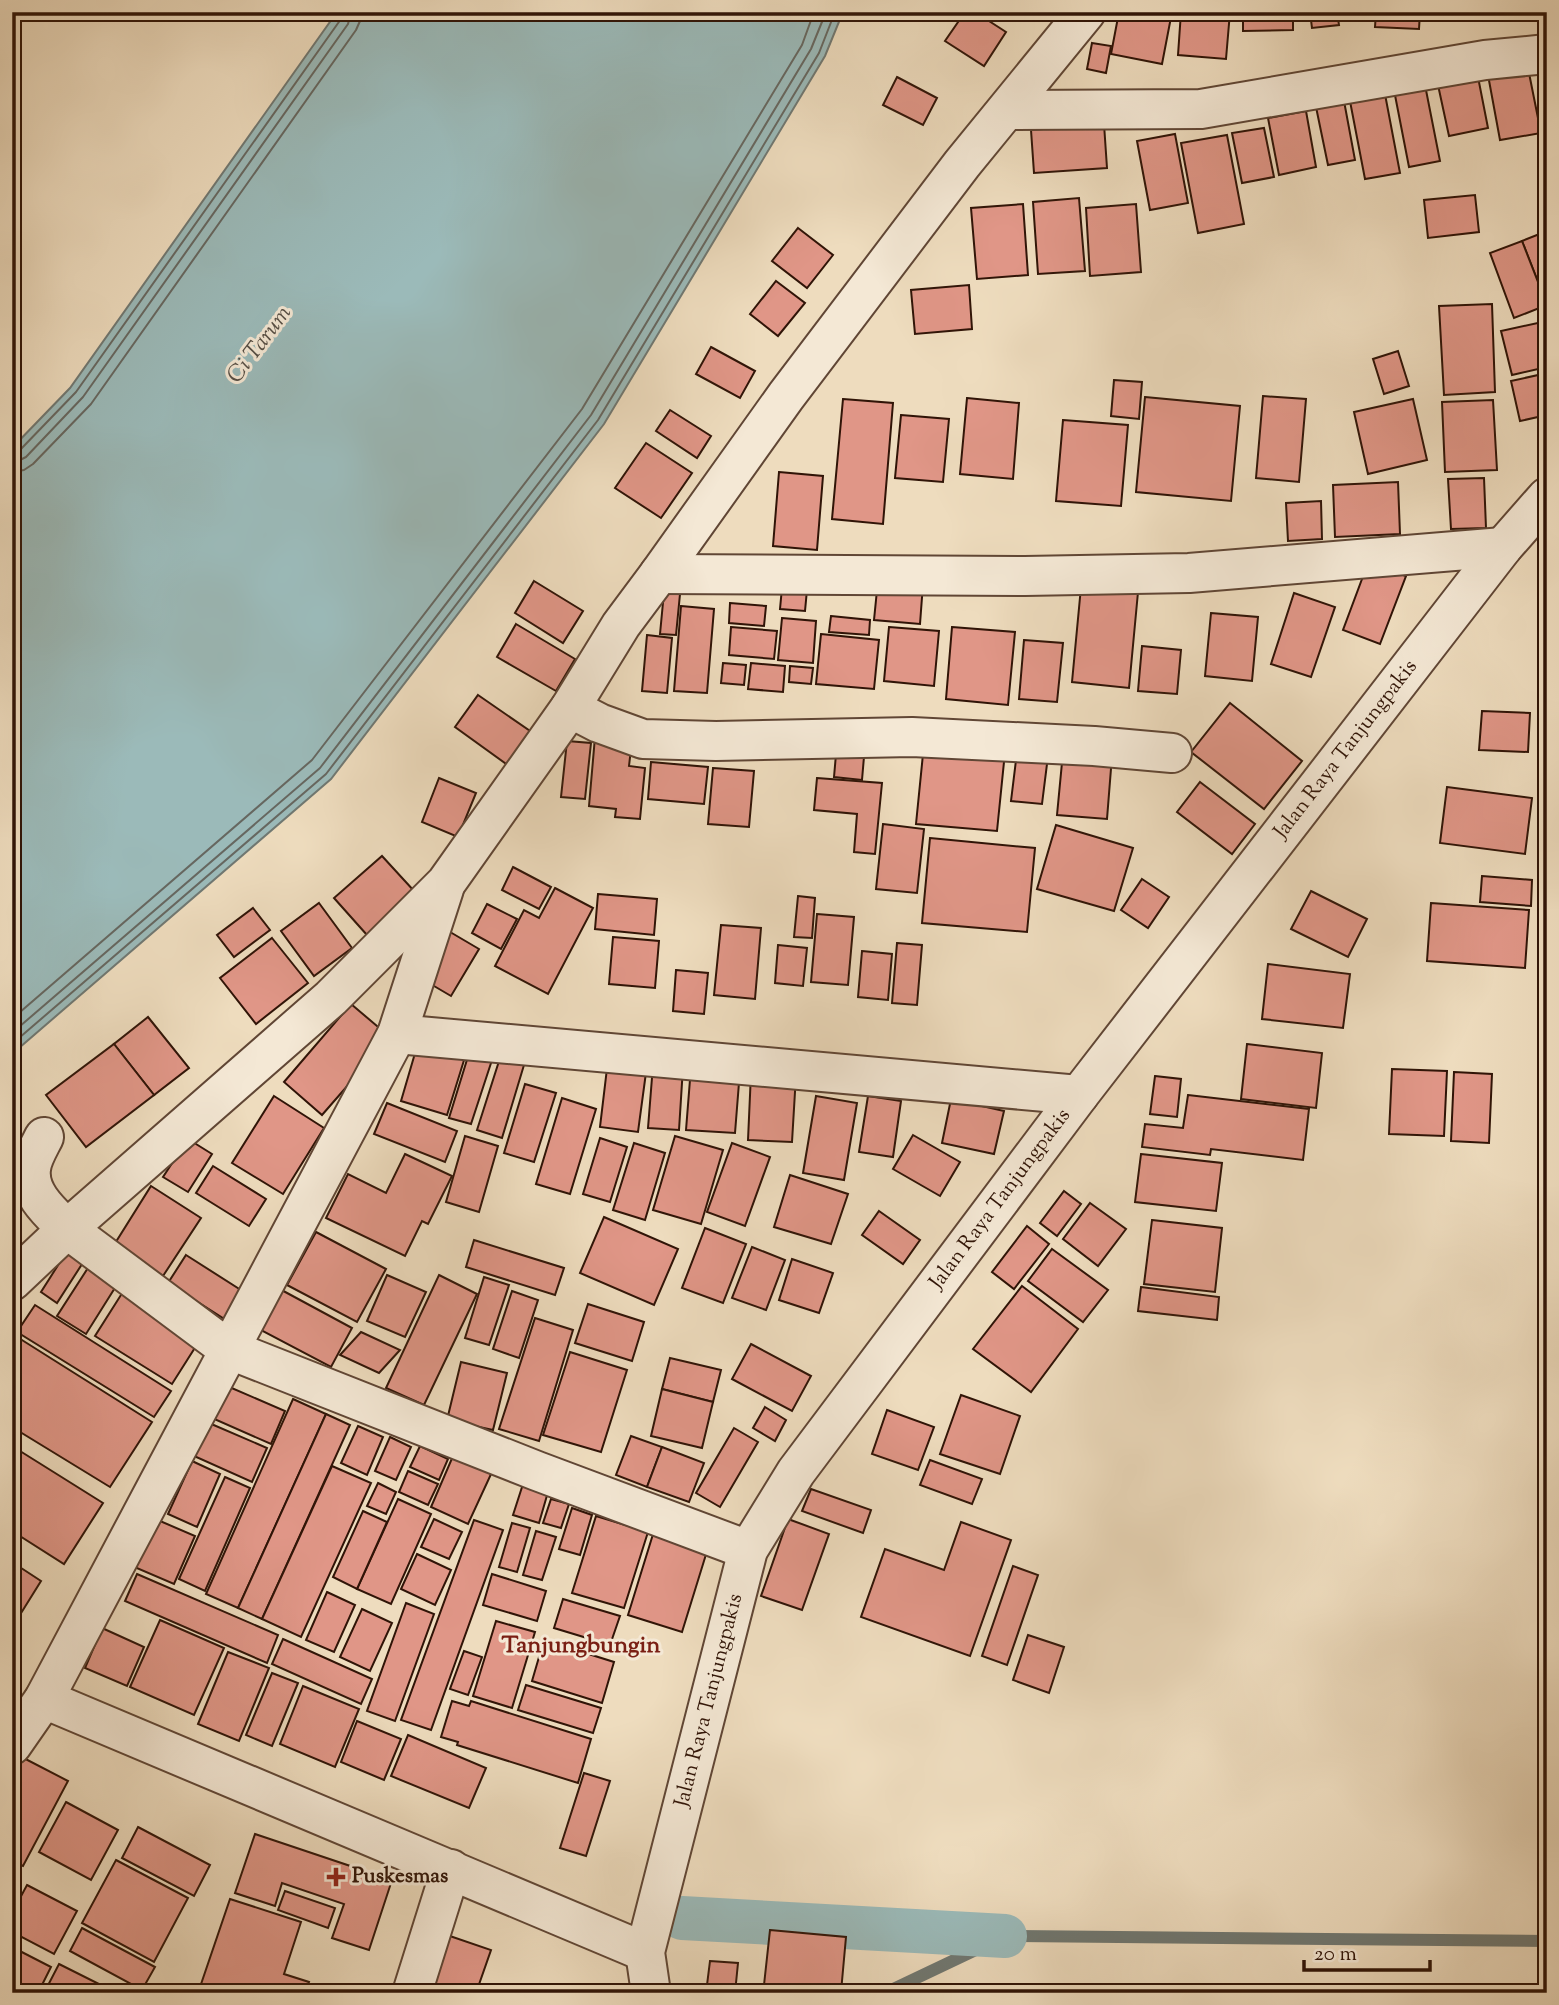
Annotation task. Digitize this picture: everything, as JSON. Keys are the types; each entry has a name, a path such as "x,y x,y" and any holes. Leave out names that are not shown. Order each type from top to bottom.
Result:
{"street":[{"path":"12,1281 67,1229 331,998 446,883 570,708 621,625 786,396 962,164 1086,12"},
{"path":"1007,110 1201,109 1485,60 1547,54"},
{"name":"Jalan Raya Tanjungpakis","path":"651,1993 645,1952 748,1550 796,1472 1079,1095 1503,547 1541,512"},
{"path":"659,575 1025,576 1189,573 1503,547"},
{"path":"570,708 599,723 643,738 716,741 912,737 1094,746 1172,753"},
{"path":"14,1737 44,1699 397,1034 446,883"},
{"path":"397,1034 1079,1095"},
{"path":"44,1137 30,1170 34,1187 46,1208 67,1229 228,1349 537,1471 748,1550"},
{"path":"44,1699 645,1952"},
{"path":"412,1993 451,1869"}],"water":[{"name":"Ci Tarum","path":"337,12 843,12 825,56 604,424 331,779 12,1054 12,448 70,388"}],"building":[{"path":"965,12 975,12 1006,32 984,66 945,41"},
{"path":"1019,12 1038,12 1034,20"},
{"path":"1119,12 1172,12 1162,64 1111,54"},
{"path":"1181,12 1230,12 1226,59 1178,55"},
{"path":"1243,12 1293,12 1293,30 1243,31"},
{"path":"1310,12 1337,12 1339,25 1312,28"},
{"path":"1376,12 1420,12 1419,29 1375,27"},
{"path":"1092,43 1111,46 1106,73 1087,69"},
{"path":"1547,63 1547,122 1536,65"},
{"path":"1528,68 1541,133 1500,140 1488,75"},
{"path":"897,77 937,98 923,125 883,105"},
{"path":"1478,77 1488,128 1449,136 1438,85"},
{"path":"1425,85 1440,161 1409,167 1394,90"},
{"path":"1384,89 1400,173 1365,179 1349,96"},
{"path":"1344,101 1355,160 1328,165 1316,107"},
{"path":"1306,111 1316,167 1279,175 1268,118"},
{"path":"1104,124 1107,168 1034,173 1031,130"},
{"path":"1264,128 1274,177 1242,183 1232,133"},
{"path":"1175,134 1188,203 1150,210 1137,141"},
{"path":"1227,135 1244,224 1198,233 1181,143"},
{"path":"1475,195 1479,232 1428,238 1424,200"},
{"path":"1079,198 1085,271 1038,274 1033,202"},
{"path":"1023,204 1028,275 977,279 971,208"},
{"path":"1136,204 1141,272 1090,276 1086,208"},
{"path":"798,228 833,255 807,288 772,261"},
{"path":"1547,231 1547,305 1522,241"},
{"path":"1522,241 1547,305 1514,318 1490,253"},
{"path":"776,281 805,303 778,336 750,314"},
{"path":"969,285 972,329 915,334 911,290"},
{"path":"1492,304 1495,392 1444,395 1439,306"},
{"path":"1547,321 1547,367 1512,375 1501,331"},
{"path":"711,347 755,371 740,398 696,374"},
{"path":"1398,351 1409,386 1384,394 1373,359"},
{"path":"1547,373 1547,415 1520,421 1511,381"},
{"path":"1114,380 1142,382 1139,419 1111,416"},
{"path":"1263,396 1306,399 1299,482 1256,478"},
{"path":"1145,397 1240,406 1231,501 1136,492"},
{"path":"967,398 1019,403 1013,479 960,474"},
{"path":"843,399 893,403 883,524 832,519"},
{"path":"1413,399 1427,460 1368,474 1354,412"},
{"path":"1493,400 1497,470 1445,472 1442,402"},
{"path":"670,410 711,436 697,458 656,431"},
{"path":"901,415 949,419 943,482 895,478"},
{"path":"1063,420 1128,425 1121,506 1056,501"},
{"path":"646,443 692,473 661,518 615,488"},
{"path":"779,472 823,476 817,550 773,546"},
{"path":"1484,478 1486,528 1451,529 1448,479"},
{"path":"1398,482 1400,534 1335,537 1333,485"},
{"path":"1321,501 1322,539 1288,541 1286,503"},
{"path":"1368,563 1406,576 1380,644 1343,630"},
{"path":"783,577 808,579 805,611 780,609"},
{"path":"878,580 923,584 920,624 874,620"},
{"path":"534,581 583,611 563,643 515,613"},
{"path":"1081,587 1138,592 1129,688 1072,682"},
{"path":"664,592 680,594 676,635 660,634"},
{"path":"1294,593 1335,607 1311,677 1271,664"},
{"path":"730,603 766,606 764,626 729,623"},
{"path":"681,606 714,609 707,693 674,691"},
{"path":"1211,613 1258,617 1252,681 1205,676"},
{"path":"831,616 870,620 869,635 829,632"},
{"path":"782,618 816,621 813,663 778,660"},
{"path":"516,624 575,659 556,691 497,657"},
{"path":"731,627 777,631 774,659 729,655"},
{"path":"889,627 939,631 934,686 884,681"},
{"path":"952,627 1015,632 1008,705 946,699"},
{"path":"821,634 879,640 874,689 816,684"},
{"path":"647,635 672,638 667,693 642,691"},
{"path":"1024,640 1063,643 1057,702 1019,699"},
{"path":"1142,646 1181,650 1177,694 1138,691"},
{"path":"723,663 746,665 744,685 721,683"},
{"path":"751,663 785,666 783,692 748,689"},
{"path":"790,666 813,668 811,684 789,682"},
{"path":"478,695 533,733 509,766 455,727"},
{"path":"1230,703 1302,761 1264,809 1191,752"},
{"path":"1482,711 1530,713 1528,752 1479,750"},
{"path":"595,737 632,740 629,766 645,768 640,819 615,817 616,809 589,806"},
{"path":"567,741 591,743 585,799 561,797"},
{"path":"837,743 865,745 862,780 834,777"},
{"path":"924,744 1005,752 997,831 916,824"},
{"path":"1017,752 1048,756 1042,804 1011,801"},
{"path":"1063,752 1112,756 1107,819 1057,815"},
{"path":"651,762 708,767 704,804 648,799"},
{"path":"713,768 754,771 749,827 708,824"},
{"path":"439,778 476,793 458,837 422,822"},
{"path":"817,778 882,783 875,854 854,852 857,814 814,810"},
{"path":"1200,782 1255,824 1232,854 1177,812"},
{"path":"1447,787 1532,798 1525,854 1440,843"},
{"path":"883,824 924,829 917,893 876,889"},
{"path":"1056,825 1133,848 1114,911 1037,889"},
{"path":"930,838 1035,848 1027,932 922,923"},
{"path":"382,856 415,892 367,935 334,898"},
{"path":"513,867 551,887 539,909 502,890"},
{"path":"1482,876 1532,880 1531,906 1480,902"},
{"path":"1142,879 1169,897 1148,928 1121,910"},
{"path":"555,888 593,908 548,994 495,966 524,910 539,918"},
{"path":"1311,891 1367,919 1348,957 1291,929"},
{"path":"598,894 657,899 654,935 595,929"},
{"path":"798,896 815,898 812,938 794,937"},
{"path":"319,903 352,948 314,976 281,931"},
{"path":"1431,903 1529,910 1525,968 1427,961"},
{"path":"487,904 517,919 501,949 472,933"},
{"path":"253,908 270,930 234,957 217,935"},
{"path":"817,914 854,917 848,985 811,982"},
{"path":"721,925 761,928 755,999 714,995"},
{"path":"445,929 479,949 451,996 417,976"},
{"path":"613,937 659,941 655,988 609,984"},
{"path":"272,938 308,983 256,1024 220,978"},
{"path":"897,943 922,945 917,1005 892,1003"},
{"path":"778,945 807,948 803,986 775,983"},
{"path":"862,951 892,954 888,1000 858,997"},
{"path":"1268,964 1350,974 1343,1028 1262,1019"},
{"path":"676,970 708,973 704,1014 673,1011"},
{"path":"351,1004 390,1037 322,1115 284,1082"},
{"path":"148,1017 189,1068 154,1095 114,1044"},
{"path":"418,1043 465,1057 447,1115 401,1101"},
{"path":"114,1044 154,1095 86,1147 46,1095"},
{"path":"1247,1044 1322,1053 1316,1108 1241,1099"},
{"path":"470,1050 493,1057 471,1124 449,1118"},
{"path":"500,1058 524,1065 502,1138 477,1130"},
{"path":"608,1060 647,1065 638,1132 600,1127"},
{"path":"653,1065 683,1067 679,1130 648,1128"},
{"path":"691,1067 740,1070 735,1133 686,1130"},
{"path":"1392,1069 1447,1071 1444,1136 1389,1134"},
{"path":"1454,1072 1492,1074 1489,1143 1451,1141"},
{"path":"751,1073 796,1075 792,1142 748,1140"},
{"path":"1155,1076 1181,1079 1177,1117 1150,1114"},
{"path":"525,1084 556,1093 534,1162 504,1153"},
{"path":"1188,1095 1309,1109 1303,1160 1211,1149 1210,1155 1142,1147 1145,1124 1183,1128"},
{"path":"274,1096 324,1128 283,1194 232,1163"},
{"path":"816,1096 857,1103 844,1180 803,1173"},
{"path":"868,1096 901,1101 893,1157 859,1152"},
{"path":"562,1098 596,1109 570,1194 536,1184"},
{"path":"951,1099 1004,1111 994,1154 942,1143"},
{"path":"387,1103 457,1131 445,1162 374,1134"},
{"path":"913,1135 960,1162 940,1196 893,1169"},
{"path":"465,1136 498,1146 479,1212 446,1202"},
{"path":"675,1136 723,1150 701,1224 653,1210"},
{"path":"600,1138 627,1147 610,1202 583,1194"},
{"path":"188,1139 212,1154 188,1192 163,1177"},
{"path":"634,1143 665,1153 645,1220 613,1210"},
{"path":"732,1143 770,1157 745,1226 707,1212"},
{"path":"405,1154 452,1176 428,1224 422,1221 405,1256 326,1218 348,1174 386,1193"},
{"path":"1141,1154 1222,1163 1216,1211 1135,1202"},
{"path":"213,1166 266,1199 249,1226 196,1193"},
{"path":"790,1175 848,1194 831,1244 774,1227"},
{"path":"151,1186 201,1218 163,1276 114,1245"},
{"path":"1064,1191 1081,1204 1057,1236 1040,1223"},
{"path":"1090,1203 1126,1229 1098,1266 1063,1239"},
{"path":"879,1211 920,1240 903,1264 862,1235"},
{"path":"604,1217 678,1249 654,1305 580,1273"},
{"path":"1152,1220 1222,1228 1215,1292 1144,1284"},
{"path":"1027,1226 1049,1244 1014,1289 992,1272"},
{"path":"705,1228 746,1244 723,1303 682,1288"},
{"path":"316,1232 386,1269 357,1322 287,1285"},
{"path":"474,1240 564,1268 555,1295 466,1267"},
{"path":"752,1247 785,1260 766,1310 732,1298"},
{"path":"1052,1249 1108,1290 1083,1322 1028,1281"},
{"path":"67,1251 84,1261 57,1303 41,1292"},
{"path":"186,1255 244,1292 226,1320 168,1283"},
{"path":"95,1257 123,1275 86,1334 57,1316"},
{"path":"792,1259 833,1273 819,1313 779,1300"},
{"path":"387,1275 426,1292 405,1337 367,1321"},
{"path":"439,1275 477,1294 424,1405 386,1388"},
{"path":"484,1277 509,1285 489,1345 465,1338"},
{"path":"1022,1286 1078,1329 1031,1392 973,1349"},
{"path":"126,1287 203,1335 172,1384 95,1336"},
{"path":"276,1287 352,1328 331,1367 255,1327"},
{"path":"1141,1287 1219,1297 1217,1320 1138,1311"},
{"path":"512,1291 538,1300 519,1358 493,1349"},
{"path":"588,1304 644,1322 632,1361 575,1343"},
{"path":"35,1305 171,1391 154,1417 17,1332"},
{"path":"535,1318 573,1330 539,1441 499,1429"},
{"path":"361,1332 400,1350 379,1373 340,1355"},
{"path":"14,1335 152,1422 110,1487 12,1427"},
{"path":"751,1344 811,1376 792,1411 732,1379"},
{"path":"570,1352 627,1370 601,1452 543,1435"},
{"path":"670,1358 721,1370 713,1402 662,1389"},
{"path":"461,1362 507,1373 493,1430 447,1420"},
{"path":"227,1386 285,1411 271,1444 212,1418"},
{"path":"662,1389 713,1402 702,1448 651,1436"},
{"path":"961,1395 1020,1416 1000,1474 940,1454"},
{"path":"293,1399 326,1414 238,1608 206,1594"},
{"path":"765,1407 786,1420 775,1441 753,1428"},
{"path":"887,1410 934,1427 918,1470 872,1454"},
{"path":"326,1414 350,1425 262,1619 238,1608"},
{"path":"209,1423 267,1448 252,1482 194,1456"},
{"path":"358,1426 383,1437 367,1475 341,1463"},
{"path":"734,1428 758,1442 720,1507 696,1493"},
{"path":"631,1436 662,1447 647,1487 616,1475"},
{"path":"390,1437 411,1447 396,1480 375,1471"},
{"path":"12,1446 103,1503 64,1564 12,1531"},
{"path":"420,1446 448,1459 439,1480 410,1467"},
{"path":"662,1447 704,1463 689,1502 647,1487"},
{"path":"453,1456 492,1472 468,1524 431,1507"},
{"path":"930,1460 982,1479 972,1504 920,1485"},
{"path":"192,1461 220,1474 197,1527 168,1514"},
{"path":"332,1466 371,1483 301,1637 262,1619"},
{"path":"408,1471 438,1484 428,1505 399,1492"},
{"path":"225,1477 250,1488 205,1591 179,1579"},
{"path":"378,1483 396,1492 386,1514 367,1506"},
{"path":"523,1484 548,1492 539,1523 513,1515"},
{"path":"811,1489 871,1510 863,1533 802,1511"},
{"path":"398,1499 431,1514 391,1604 357,1589"},
{"path":"551,1499 569,1504 561,1528 543,1523"},
{"path":"572,1508 592,1515 580,1555 559,1549"},
{"path":"363,1511 387,1522 357,1589 333,1577"},
{"path":"596,1516 648,1532 624,1608 572,1593"},
{"path":"153,1518 195,1536 174,1584 132,1566"},
{"path":"434,1519 462,1532 449,1559 421,1547"},
{"path":"788,1519 829,1534 802,1610 761,1596"},
{"path":"474,1520 503,1530 431,1730 401,1720"},
{"path":"961,1522 1011,1540 970,1656 861,1617 885,1549 944,1570"},
{"path":"512,1523 530,1528 517,1572 499,1567"},
{"path":"536,1531 556,1537 542,1580 523,1575"},
{"path":"654,1531 708,1548 682,1632 628,1615"},
{"path":"417,1554 451,1570 435,1605 401,1589"},
{"path":"12,1562 41,1581 18,1618 12,1615"},
{"path":"1013,1566 1038,1575 1007,1665 982,1656"},
{"path":"137,1574 278,1635 267,1663 125,1601"},
{"path":"492,1574 546,1591 537,1621 483,1605"},
{"path":"327,1592 355,1605 334,1652 306,1640"},
{"path":"563,1599 620,1616 610,1645 554,1628"},
{"path":"406,1603 434,1614 395,1721 367,1711"},
{"path":"362,1609 392,1623 370,1671 340,1657"},
{"path":"160,1620 224,1648 194,1715 130,1687"},
{"path":"496,1621 535,1632 512,1708 473,1696"},
{"path":"102,1628 144,1647 127,1686 85,1668"},
{"path":"1028,1635 1064,1647 1049,1693 1013,1680"},
{"path":"283,1639 372,1679 361,1704 272,1664"},
{"path":"544,1640 614,1662 602,1703 532,1681"},
{"path":"464,1651 482,1657 468,1695 450,1689"},
{"path":"228,1652 269,1668 239,1741 198,1724"},
{"path":"272,1673 298,1683 272,1746 246,1735"},
{"path":"526,1685 601,1708 593,1733 518,1710"},
{"path":"303,1686 359,1709 335,1767 280,1744"},
{"path":"452,1701 469,1706 471,1701 591,1739 578,1783 457,1745 458,1742 441,1737"},
{"path":"357,1721 401,1739 384,1780 341,1762"},
{"path":"408,1735 486,1768 469,1808 391,1776"},
{"path":"12,1752 68,1781 23,1866 12,1861"},
{"path":"584,1773 610,1781 586,1856 560,1848"},
{"path":"66,1802 118,1830 91,1880 39,1852"},
{"path":"138,1827 210,1865 194,1896 122,1858"},
{"path":"255,1834 392,1880 369,1950 332,1938 344,1904 282,1883 275,1906 235,1893"},
{"path":"116,1860 188,1898 154,1962 82,1923"},
{"path":"12,1879 19,1882 12,1894"},
{"path":"27,1885 77,1911 54,1954 12,1932 12,1913"},
{"path":"285,1891 335,1908 328,1928 278,1910"},
{"path":"230,1899 301,1922 284,1974 309,1982 305,1993 198,1993"},
{"path":"82,1928 155,1967 142,1990 70,1951"},
{"path":"770,1930 846,1937 841,1992 764,1985"},
{"path":"444,1934 491,1950 476,1993 423,1993"},
{"path":"12,1947 51,1967 38,1993 25,1993 12,1986"},
{"path":"710,1961 738,1963 735,1993 706,1993"},
{"path":"59,1964 99,1984 95,1993 44,1993"},
{"path":"521,1985 545,1993 518,1993"}],"waterway":[{"path":"682,1918 1005,1936"},
{"path":"885,1993 1005,1936 1547,1941"}],"place":[{"name":"Puskesmas","path":"336,1877"}],"district":[{"name":"Tanjungbungin","path":"581,1646"}]}
